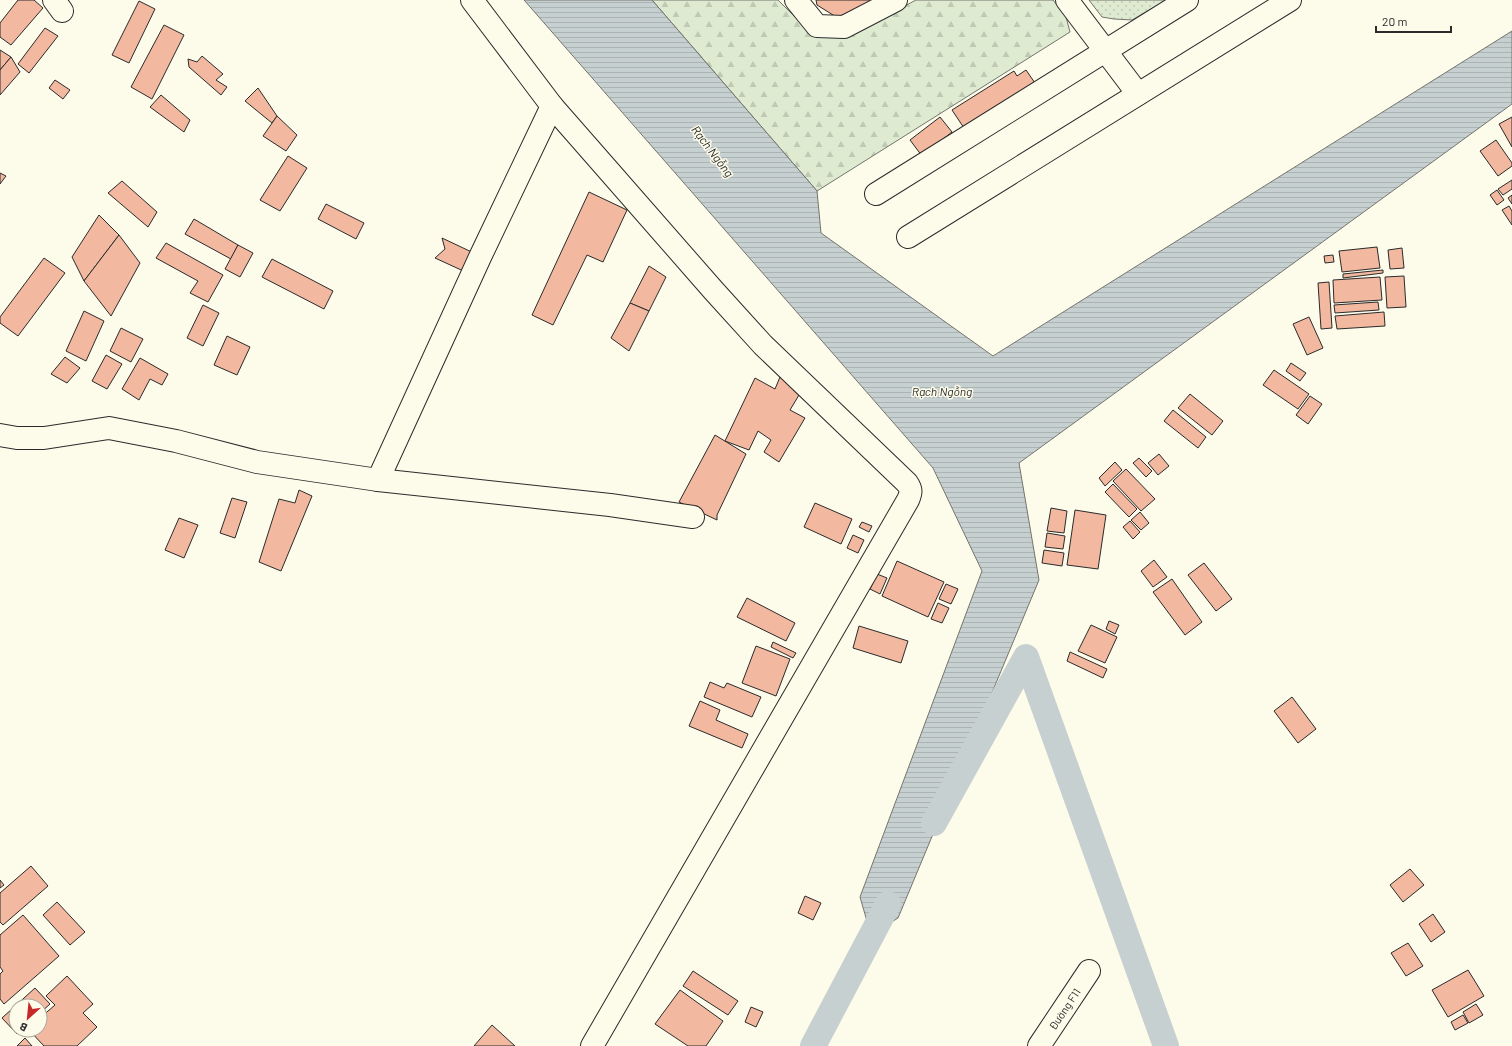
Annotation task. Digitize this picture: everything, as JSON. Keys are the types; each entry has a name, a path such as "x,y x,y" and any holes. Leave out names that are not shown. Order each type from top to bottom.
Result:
{"street":[{"path":"472,0 552,106 685,258 763,345 907,483 911,492 908,500 592,1046"},
{"path":"796,0 817,26 844,27 896,0"},
{"path":"1067,0 1138,94"},
{"path":"876,194 1187,0"},
{"path":"908,237 1290,0"},
{"path":"378,480 552,106"},
{"path":"0,435 17,438 44,438 109,428 176,441 257,462 378,480 610,506 692,517"},
{"name":"Đường F11","path":"1039,1046 1089,971"}],"green space":[{"path":"652,0 778,0 807,29 862,29 916,0 1053,0 1066,17 1070,32 817,191"},
{"path":"1089,0 1166,0 1132,20 1102,17"}],"water":[{"name":"Rạch Ngỗng","path":"524,0 652,0 817,191 821,233 993,356 1512,31 1512,104 1019,463 1039,580 898,918 871,935 860,897 982,571 933,468"}],"building":[{"path":"18,0 34,0 43,8 11,45 0,37 0,23"},
{"path":"816,0 872,1 841,20 817,5"},
{"path":"139,1 155,9 129,63 112,55"},
{"path":"164,25 184,35 152,99 131,87"},
{"path":"45,28 58,36 29,73 18,64"},
{"path":"0,50 11,57 0,70"},
{"path":"202,56 223,74 216,80 227,87 221,95 189,67 188,59 197,62"},
{"path":"11,57 20,72 0,95 0,70"},
{"path":"1026,70 1035,83 964,128 952,110 1014,71 1017,76"},
{"path":"55,80 70,90 63,99 49,88"},
{"path":"258,88 277,116 272,123 245,101"},
{"path":"161,95 190,120 184,132 150,107"},
{"path":"277,116 297,135 286,151 263,136"},
{"path":"940,117 952,132 922,156 910,140"},
{"path":"1512,117 1512,147 1499,124"},
{"path":"1496,140 1512,163 1512,166 1498,176 1480,151"},
{"path":"288,156 307,168 280,211 260,200"},
{"path":"0,173 6,176 0,184"},
{"path":"1512,180 1512,189 1503,195 1498,189"},
{"path":"122,181 157,212 148,227 108,193"},
{"path":"1497,190 1504,200 1497,205 1490,195"},
{"path":"589,192 627,210 603,262 587,255 553,325 532,315"},
{"path":"1512,195 1512,204 1508,198"},
{"path":"326,204 364,223 356,239 318,219"},
{"path":"1509,206 1512,211 1512,225 1502,210"},
{"path":"99,215 119,235 84,281 72,257"},
{"path":"194,219 238,245 231,259 185,234"},
{"path":"119,235 140,263 111,316 84,281"},
{"path":"442,238 478,255 470,274 435,258 445,249"},
{"path":"166,243 223,275 208,302 190,293 198,281 156,258"},
{"path":"238,245 253,253 240,277 225,269"},
{"path":"1377,247 1380,268 1342,272 1339,251"},
{"path":"1402,248 1404,268 1390,269 1388,250"},
{"path":"1333,255 1334,262 1325,263 1324,256"},
{"path":"44,258 65,273 18,336 0,323 0,317"},
{"path":"272,259 333,291 324,309 262,277"},
{"path":"649,266 666,277 649,311 630,303"},
{"path":"1383,270 1383,273 1343,278 1343,274"},
{"path":"1404,276 1406,307 1387,308 1385,277"},
{"path":"1380,277 1382,300 1334,303 1333,280"},
{"path":"1329,282 1332,328 1321,329 1318,283"},
{"path":"1378,302 1379,310 1335,313 1334,305"},
{"path":"630,303 649,311 629,351 611,338"},
{"path":"203,305 219,313 203,346 187,338"},
{"path":"84,311 104,321 86,361 66,351"},
{"path":"1384,312 1385,326 1337,329 1335,316"},
{"path":"1309,317 1323,348 1307,355 1293,324"},
{"path":"121,328 143,339 131,362 110,351"},
{"path":"227,336 250,347 237,375 214,365"},
{"path":"106,355 122,364 107,389 92,381"},
{"path":"65,357 80,368 67,383 51,374"},
{"path":"140,358 168,374 162,385 150,379 139,400 122,389"},
{"path":"1291,363 1306,373 1300,381 1286,371"},
{"path":"1274,370 1309,394 1298,409 1263,385"},
{"path":"780,377 802,390 790,410 805,418 779,462 764,452 771,440 758,431 749,450 725,441 755,378 775,389"},
{"path":"1190,394 1223,421 1212,435 1178,408"},
{"path":"1310,396 1322,404 1308,424 1296,415"},
{"path":"1173,410 1206,437 1198,448 1164,421"},
{"path":"715,435 746,454 717,515 717,520 679,502"},
{"path":"1159,454 1169,466 1158,475 1148,463"},
{"path":"1139,458 1152,471 1146,477 1133,463"},
{"path":"1115,462 1122,470 1105,486 1099,478"},
{"path":"1126,469 1155,499 1141,511 1113,481"},
{"path":"1113,484 1137,509 1129,517 1105,492"},
{"path":"299,490 312,496 281,571 259,562 279,499 295,503"},
{"path":"232,498 247,502 235,538 220,533"},
{"path":"815,503 852,519 841,544 804,527"},
{"path":"1051,508 1067,511 1064,533 1047,531"},
{"path":"1075,510 1106,515 1098,569 1067,565"},
{"path":"1140,512 1149,523 1141,530 1131,520"},
{"path":"179,518 198,525 184,558 165,550"},
{"path":"1130,521 1140,532 1133,539 1123,527"},
{"path":"862,522 872,526 869,532 859,527"},
{"path":"1047,533 1065,536 1063,549 1045,547"},
{"path":"853,535 864,540 858,553 847,548"},
{"path":"1044,550 1064,553 1062,566 1042,563"},
{"path":"1154,560 1167,577 1153,587 1141,571"},
{"path":"897,561 944,582 928,617 882,596"},
{"path":"1204,563 1232,599 1216,611 1188,575"},
{"path":"877,574 887,578 880,594 870,589"},
{"path":"1172,579 1202,622 1185,635 1153,592"},
{"path":"946,584 958,589 951,604 939,599"},
{"path":"747,598 795,623 786,641 737,617"},
{"path":"938,603 949,608 942,623 931,619"},
{"path":"1109,621 1119,625 1115,634 1106,629"},
{"path":"1091,625 1117,637 1105,663 1078,651"},
{"path":"859,626 908,641 901,663 853,648"},
{"path":"773,642 796,653 793,658 771,647"},
{"path":"756,646 790,659 776,696 742,683"},
{"path":"1070,652 1107,669 1103,678 1067,661"},
{"path":"710,682 724,688 727,683 761,697 752,717 704,697"},
{"path":"1292,697 1316,729 1298,743 1274,711"},
{"path":"700,701 720,710 716,720 748,734 742,748 689,726"},
{"path":"31,866 48,886 3,925 0,922 0,893"},
{"path":"1410,869 1424,885 1403,902 1390,885"},
{"path":"0,880 4,885 0,888"},
{"path":"805,896 821,903 813,920 798,913"},
{"path":"57,902 85,932 70,945 43,915"},
{"path":"1433,914 1445,932 1431,942 1419,924"},
{"path":"23,915 59,956 11,998 8,998 8,1001 4,1004 0,999 0,974 3,971 0,967 0,935"},
{"path":"1408,943 1423,966 1406,976 1391,953"},
{"path":"1468,970 1484,996 1448,1017 1432,990"},
{"path":"693,971 738,1001 728,1015 683,986"},
{"path":"67,976 93,1004 83,1013 97,1027 77,1046 44,1046 36,1038 48,1038 48,1011 55,1005 46,996"},
{"path":"35,988 44,998 24,998"},
{"path":"680,990 723,1021 706,1046 688,1046 655,1024"},
{"path":"1476,1004 1483,1015 1469,1023 1463,1012"},
{"path":"751,1007 763,1012 756,1027 745,1022"},
{"path":"8,1013 8,1024 2,1018"},
{"path":"1463,1015 1468,1023 1455,1030 1451,1022"},
{"path":"492,1025 515,1046 474,1046"},
{"path":"25,1038 32,1046 17,1046"}],"waterway":[{"path":"934,823 1026,657 1166,1046"},
{"path":"813,1046 888,904"}]}
